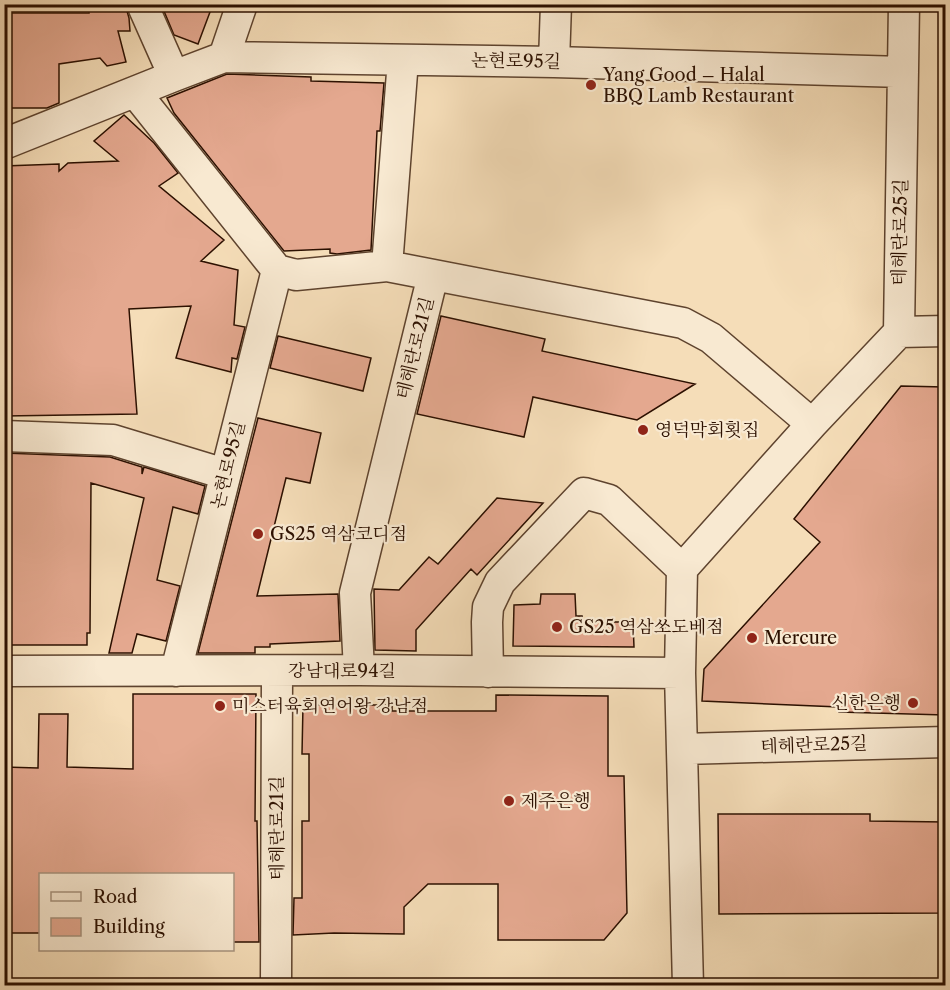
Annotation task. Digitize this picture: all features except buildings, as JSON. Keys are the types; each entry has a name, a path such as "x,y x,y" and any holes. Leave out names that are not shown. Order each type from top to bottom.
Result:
{"street":[{"path":"142,4 174,75"},
{"path":"224,57 242,4"},
{"path":"554,62 556,4"},
{"name":"테헤란로25길","path":"899,332 904,4"},
{"name":"논현로95길","path":"4,144 224,57 554,62 903,72"},
{"path":"387,266 403,60"},
{"path":"135,92 277,270"},
{"name":"테헤란로21길","path":"277,270 296,275 387,266 433,275 355,593 359,670"},
{"name":"논현로95길","path":"176,671 277,270"},
{"path":"433,275 683,323 711,338 812,424"},
{"path":"688,986 680,673 682,569 812,424 899,332 945,331"},
{"path":"4,436 113,440 225,474"},
{"path":"488,672 488,608 500,582 584,493 609,500 682,569"},
{"name":"강남대로94길","path":"4,671 359,670 680,673"},
{"name":"테헤란로21길","path":"276,986 277,671"},
{"name":"테헤란로25길","path":"682,749 945,742"}],"place":[{"name":"Yang Good – Halal BBQ Lamb Restaurant","path":"591,85"},
{"name":"영덕막회횟집","path":"643,430"},
{"name":"GS25 역삼코디점","path":"258,534"},
{"name":"GS25 역삼쏘도베점","path":"557,627"},
{"name":"Mercure","path":"752,638"},
{"name":"신한은행","path":"913,703"},
{"name":"미스터육회연어왕 강남점","path":"220,706"},
{"name":"제주은행","path":"509,801"}]}
